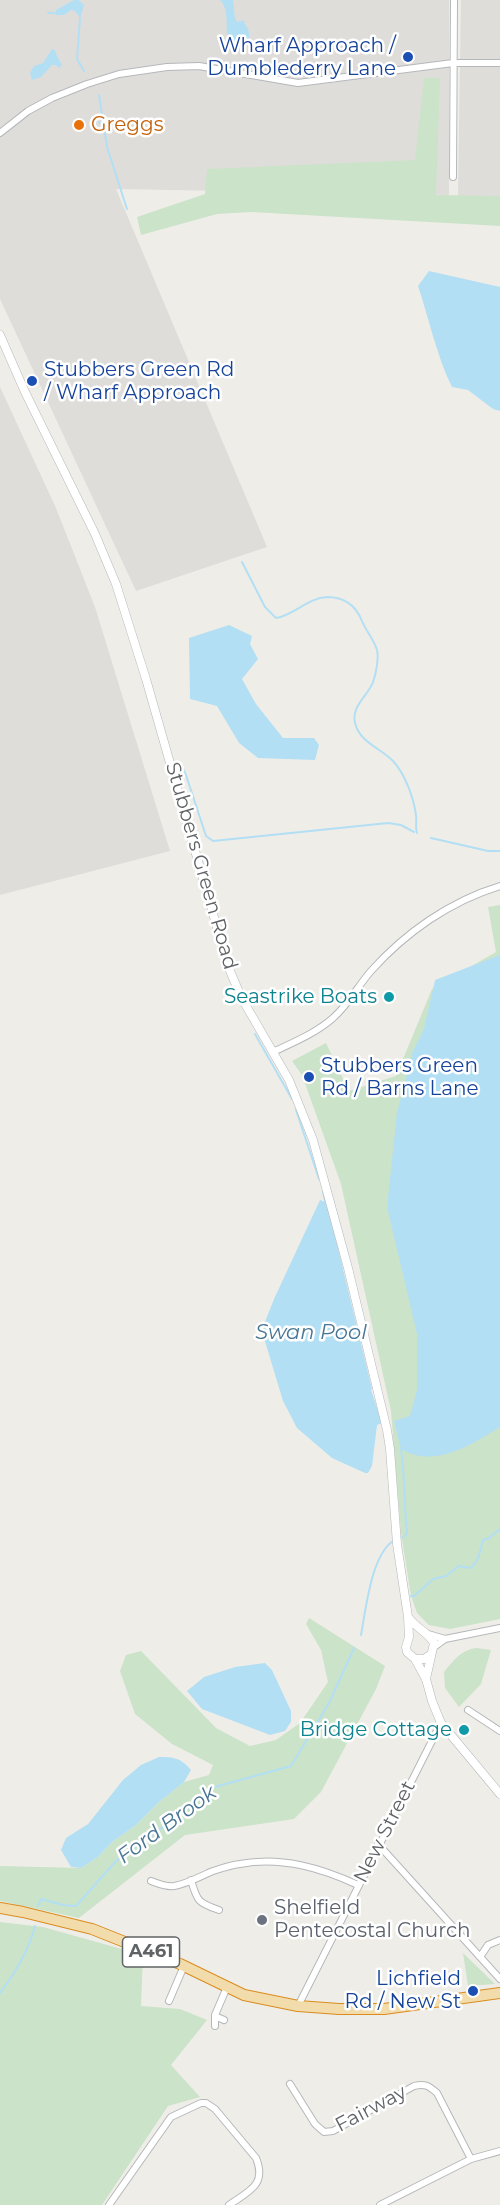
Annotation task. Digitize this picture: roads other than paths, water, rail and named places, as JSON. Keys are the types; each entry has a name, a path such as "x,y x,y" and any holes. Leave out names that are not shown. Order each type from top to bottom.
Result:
{"highway":[{"name":"A461","path":"0,1908 92,1929 184,1966 244,1995 298,2006 339,2010 384,2009 500,1993"}],"street":[{"path":"453,177 454,0"},
{"path":"0,133 28,111 52,98 87,84 129,72 199,66 298,83 453,63 500,63"},
{"name":"Stubbers Green Road","path":"0,335 25,392 95,534 116,584 149,690 228,966 241,997 289,1080 307,1121 338,1226 387,1430 397,1544 409,1637"},
{"path":"273,1052 313,1032 335,1017 381,961 421,926 454,905 500,886"},
{"path":"408,1617 414,1625 432,1638 434,1647"},
{"path":"426,1679 430,1655 434,1647 445,1639 500,1628"},
{"path":"445,1639 426,1633 413,1634 409,1637 407,1652 426,1679 441,1723 500,1794"},
{"path":"414,1659 424,1659 430,1655"},
{"path":"474,1714 479,1707"},
{"path":"468,1710 500,1731"},
{"name":"New Street","path":"298,2006 441,1723"},
{"path":"378,1844 500,1979"},
{"path":"151,1881 164,1886 175,1886 216,1870 243,1863 271,1862 298,1864 330,1872 358,1885"},
{"path":"191,1880 196,1898 201,1904 219,1910"},
{"path":"480,1957 488,1945 500,1940"},
{"path":"169,2001 184,1966"},
{"path":"214,2026 215,2016 227,1987"},
{"path":"215,2016 224,2020"},
{"name":"Fairway","path":"290,2084 315,2124 324,2132 333,2131 414,2086 421,2084 429,2086 437,2092 471,2159"},
{"path":"109,2205 171,2117 201,2103 206,2103 215,2109 256,2158 259,2167 260,2177 256,2186 230,2205"},
{"path":"380,2205 471,2159 500,2151"}],"water":[{"path":"74,0 79,0 84,5 80,18 75,11 71,10 64,15 55,15 56,10"},
{"path":"220,0 233,0 237,22 245,20 244,23 249,33 248,44 238,42 231,46 230,43 228,44 226,14"},
{"path":"52,49 55,50 62,65 59,68 52,65 41,77 32,80 30,73 34,66 43,63"},
{"path":"429,271 500,287 500,411 493,409 468,390 452,387 418,286"},
{"path":"229,625 252,636 250,644 258,659 242,679 256,704 283,738 314,738 319,745 315,760 258,758 239,743 217,706 190,699 189,638"},
{"path":"500,955 500,1427 465,1447 439,1456 426,1457 401,1449 394,1421 410,1416 417,1390 417,1334 387,1207 397,1113 413,1051 424,1029 435,980"},
{"name":"Swan Pool","path":"320,1200 327,1203 371,1390 382,1423 377,1425 372,1466 368,1473 332,1458 297,1428 283,1401 264,1338 263,1327 274,1299"},
{"path":"265,1663 272,1670 291,1711 291,1722 285,1731 270,1735 202,1709 187,1691 204,1677 235,1667"},
{"path":"159,1757 177,1759 191,1770 184,1782 136,1825 112,1842 98,1857 81,1868 71,1867 61,1850 66,1838 88,1824 123,1780 141,1765"}],"waterway":[{"path":"48,13 54,13"},
{"path":"80,18 77,59 84,71"},
{"path":"99,95 107,147 127,209"},
{"path":"99,122 105,128 107,121"},
{"path":"242,562 265,607 276,618 289,614 314,600 327,597 344,601 353,607 359,616 376,646 378,657 371,687 355,711 355,723 361,736 388,756 401,773 413,802 417,833"},
{"path":"177,764 182,767 186,775 206,836 213,841 388,823 401,825 414,832"},
{"path":"431,838 488,851 500,851"},
{"path":"255,1034 292,1099"},
{"path":"296,1110 319,1179"},
{"path":"323,1192 325,1201"},
{"path":"399,1539 407,1532 401,1449"},
{"name":"Ford Brook","path":"411,1596 414,1596 433,1579 446,1576 459,1566 470,1568 477,1559 483,1540 500,1529"},
{"name":"Ford Brook","path":"361,1635 379,1558 393,1541"},
{"name":"Ford Brook","path":"38,1906 41,1899 76,1906 116,1861 181,1814 211,1788 291,1766 329,1703 354,1648"},
{"path":"0,1993 21,1961 35,1926"}],"place":[{"name":"Wharf Approach / Dumblederry Lane","path":"408,57"},
{"name":"Greggs","path":"79,125"},
{"name":"Stubbers Green Rd / Wharf Approach","path":"32,381"},
{"name":"Seastrike Boats","path":"389,997"},
{"name":"Stubbers Green Rd / Barns Lane","path":"309,1077"},
{"name":"Bridge Cottage","path":"464,1730"},
{"name":"Shelfield Pentecostal Church","path":"262,1920"},
{"name":"Lichfield Rd / New St","path":"473,1991"}]}
